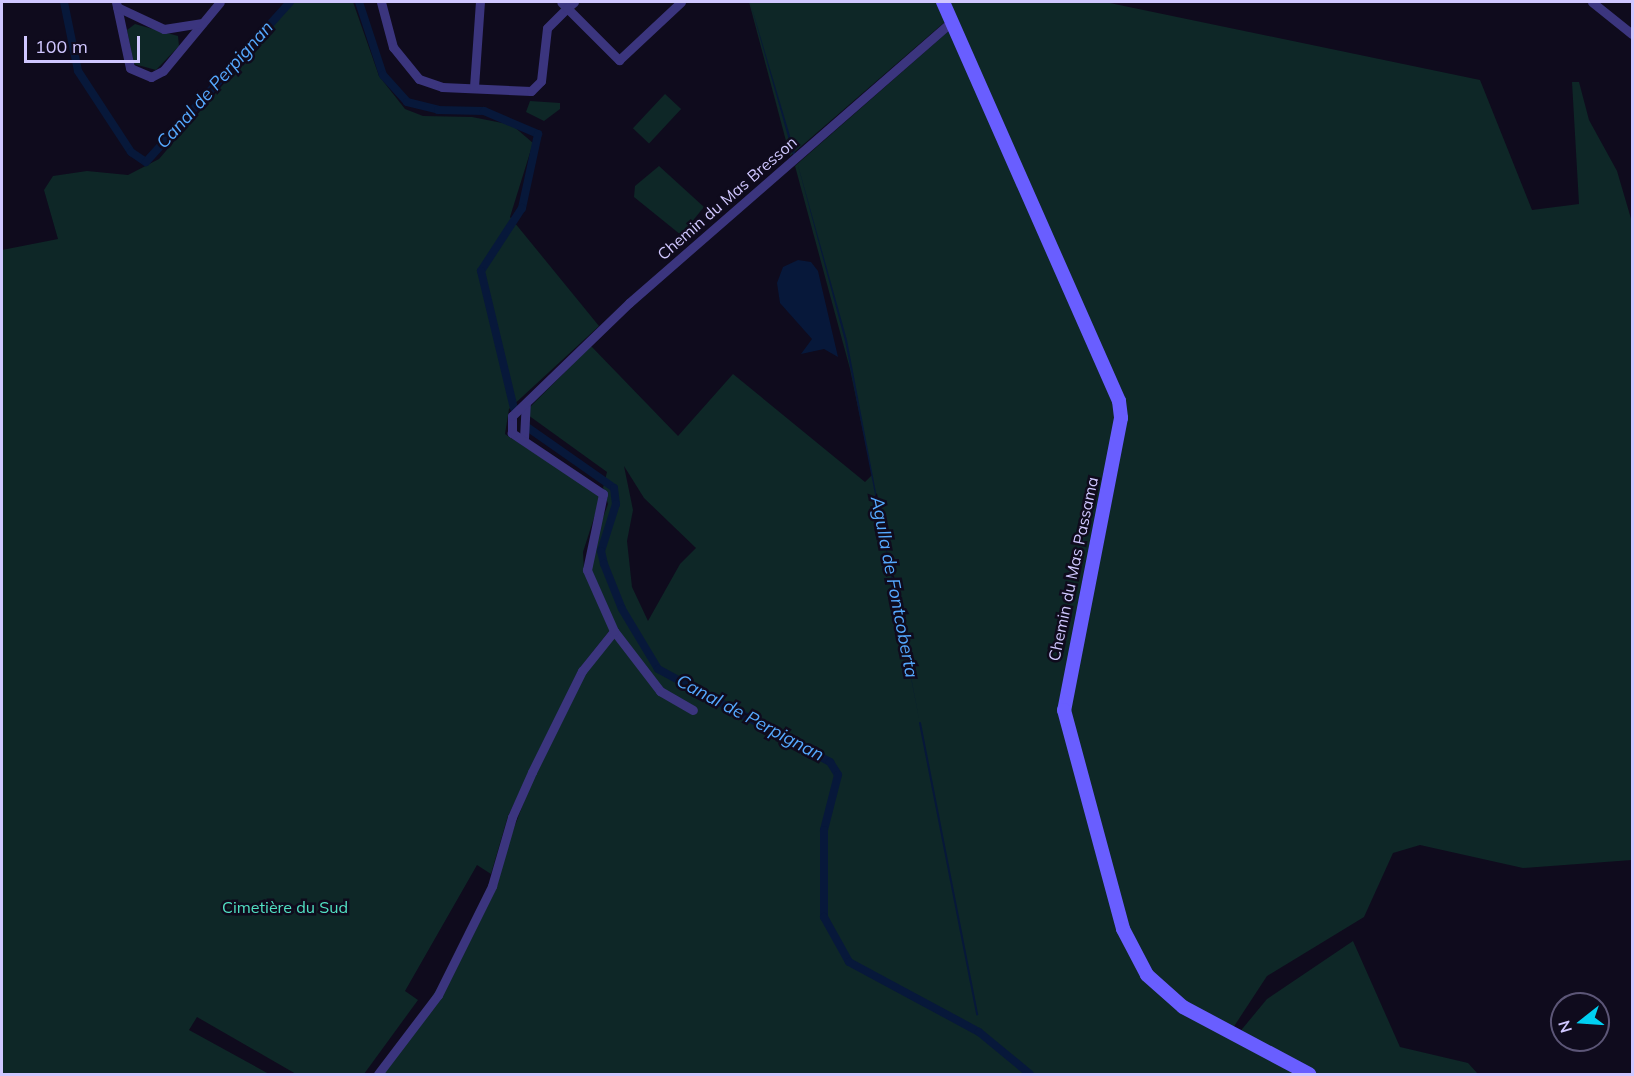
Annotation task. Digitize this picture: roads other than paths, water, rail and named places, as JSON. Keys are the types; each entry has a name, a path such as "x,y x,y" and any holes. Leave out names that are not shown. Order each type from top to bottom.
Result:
{"street":[{"path":"116,4 130,68 151,77 163,72 220,2"},
{"path":"381,2 393,46 419,78 442,87 538,87 547,28 567,4 619,60 681,2"},
{"path":"474,87 480,2"},
{"name":"Chemin du Mas Passama","path":"943,2 1119,401 1121,417 1064,710 1123,929 1147,975 1183,1007 1309,1074"},
{"path":"1592,2 1632,34"},
{"path":"116,4 164,29 203,23"},
{"name":"Chemin du Mas Bresson","path":"614,631 587,570 603,494 512,432 509,422 526,402 629,303 952,21"},
{"path":"378,1074 438,995 492,886 512,817 532,772 582,670 614,631 660,691 693,710"}],"water":[{"path":"750,2 796,156 794,158"},
{"path":"796,158 847,340 920,724 845,341"},
{"path":"798,260 811,262 818,271 838,357 824,349 801,354 812,339 780,303 777,283 783,267"}],"waterway":[{"name":"Canal de Perpignan","path":"64,2 78,71 131,152 146,162 290,2"},
{"name":"Canal de Perpignan","path":"359,2 383,75 407,102 438,110 484,111 538,134 522,208 481,271 514,408"},
{"name":"Canal de Perpignan","path":"527,427 614,488 616,504 601,551 604,564 622,609 658,669 830,762 838,775 824,830 824,917 849,962 979,1032 1030,1074"},
{"name":"Agulla de Fontcoberta","path":"920,723 977,1014"}],"park label":[{"name":"Cimetière du Sud","path":"285,907"}]}
